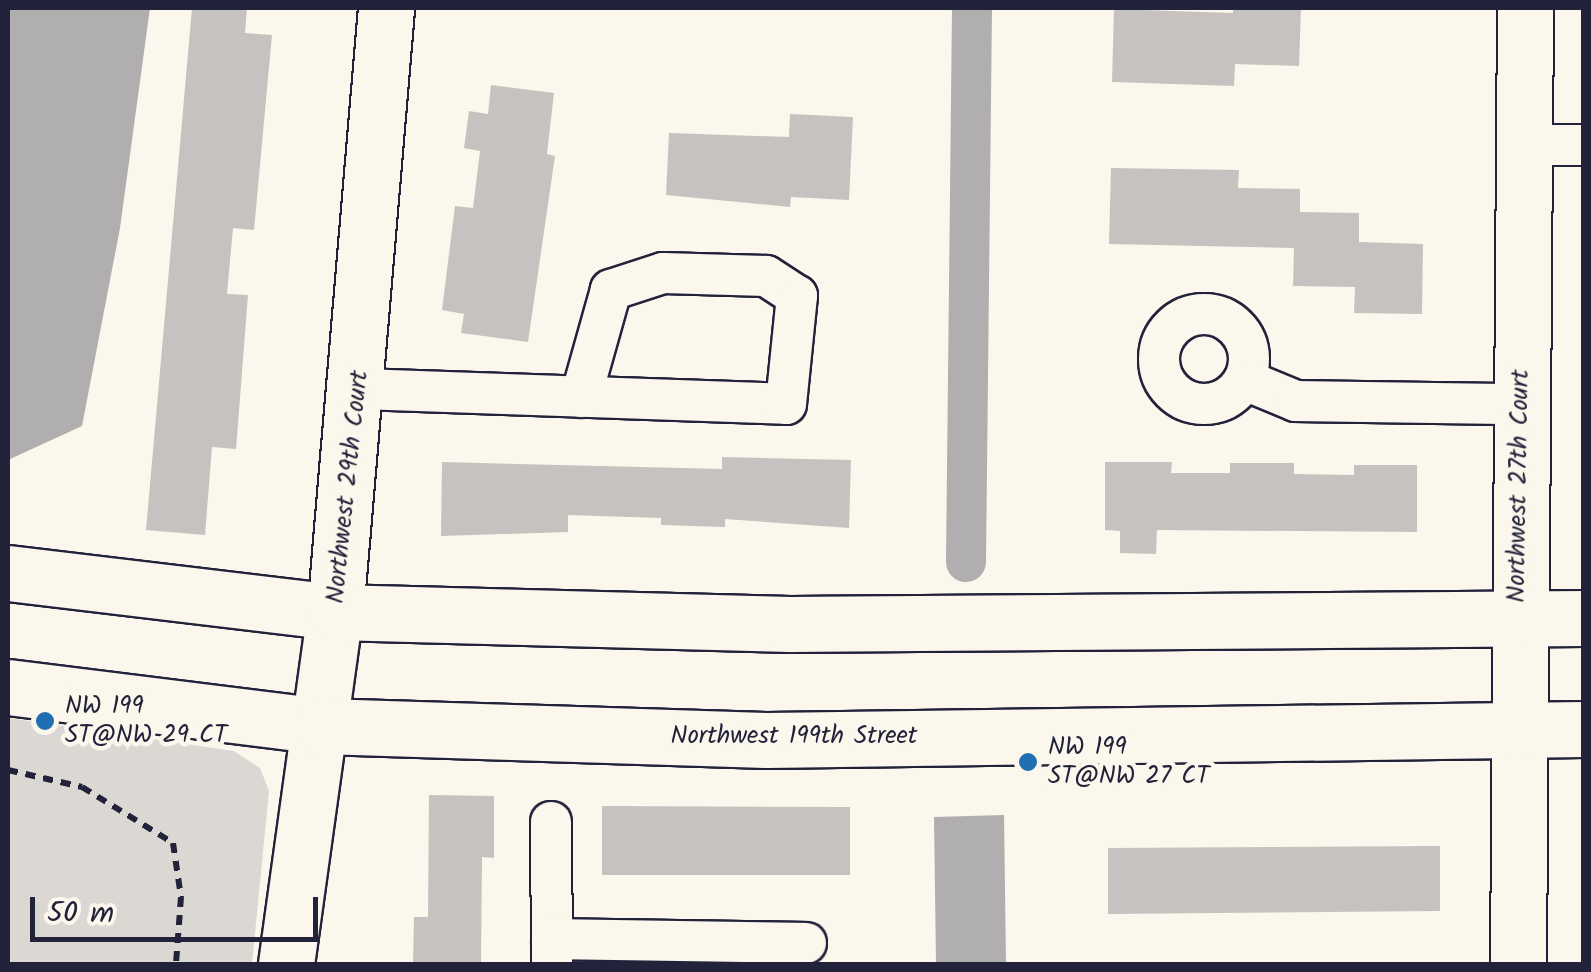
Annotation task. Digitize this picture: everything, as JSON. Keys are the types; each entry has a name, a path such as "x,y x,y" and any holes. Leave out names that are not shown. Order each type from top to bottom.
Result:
{"main road":[{"name":"Northwest 29th Court","path":"286,964 336,612 359,389 386,8"},
{"name":"Northwest 27th Court","path":"1518,964 1516,731 1525,8"},
{"path":"8,573 336,612 790,624 1584,618"},
{"name":"Northwest 199th Street","path":"8,687 322,726 766,740 1584,728"}],"street":[{"path":"1523,144 1584,145"},
{"path":"359,389 581,397 786,404 797,296 766,276 663,273 612,290 581,397"},
{"path":"1245,380 1296,402 1520,404"},
{"path":"552,822 552,952 696,953 806,943"}],"path":[{"path":"8,770 82,788 173,843 180,897 176,964"}],"shaded area":[{"path":"8,8 150,8 120,228 82,426 8,460"},
{"path":"8,718 234,751 260,768 269,791 252,964 8,964"},
{"path":"1004,815 1006,964 936,964 934,817"}],"building":[{"path":"192,8 247,8 245,33 272,35 254,230 233,228 227,294 248,295 236,449 212,447 205,535 146,530"},
{"path":"1233,8 1301,8 1299,66 1235,64 1234,86 1112,82 1114,9 1233,13"},
{"path":"491,85 554,93 547,154 555,156 528,342 461,333 464,314 442,310 455,206 473,208 480,151 464,148 469,111 488,114"},
{"path":"790,114 853,117 849,200 791,197 790,207 666,195 669,133 789,137"},
{"path":"1111,168 1239,170 1238,188 1300,189 1300,212 1359,213 1359,242 1423,244 1422,314 1354,313 1355,287 1293,286 1294,248 1109,244"},
{"path":"722,457 851,460 849,528 725,519 725,527 661,525 661,518 568,515 568,532 441,536 442,462 722,469"},
{"path":"1105,462 1172,462 1171,473 1230,473 1230,463 1294,463 1294,474 1354,475 1354,465 1417,465 1417,532 1157,530 1156,554 1120,553 1120,531 1105,530"},
{"path":"429,795 494,796 494,858 482,857 481,964 413,964 414,917 428,917"},
{"path":"602,806 850,807 850,875 602,875"},
{"path":"1440,846 1440,911 1108,914 1108,848"}],"waterway":[{"path":"966,562 972,8"}],"place":[{"name":"NW 199 ST@NW 29 CT","path":"45,721"},
{"name":"NW 199 ST@NW 27 CT","path":"1028,762"}]}
